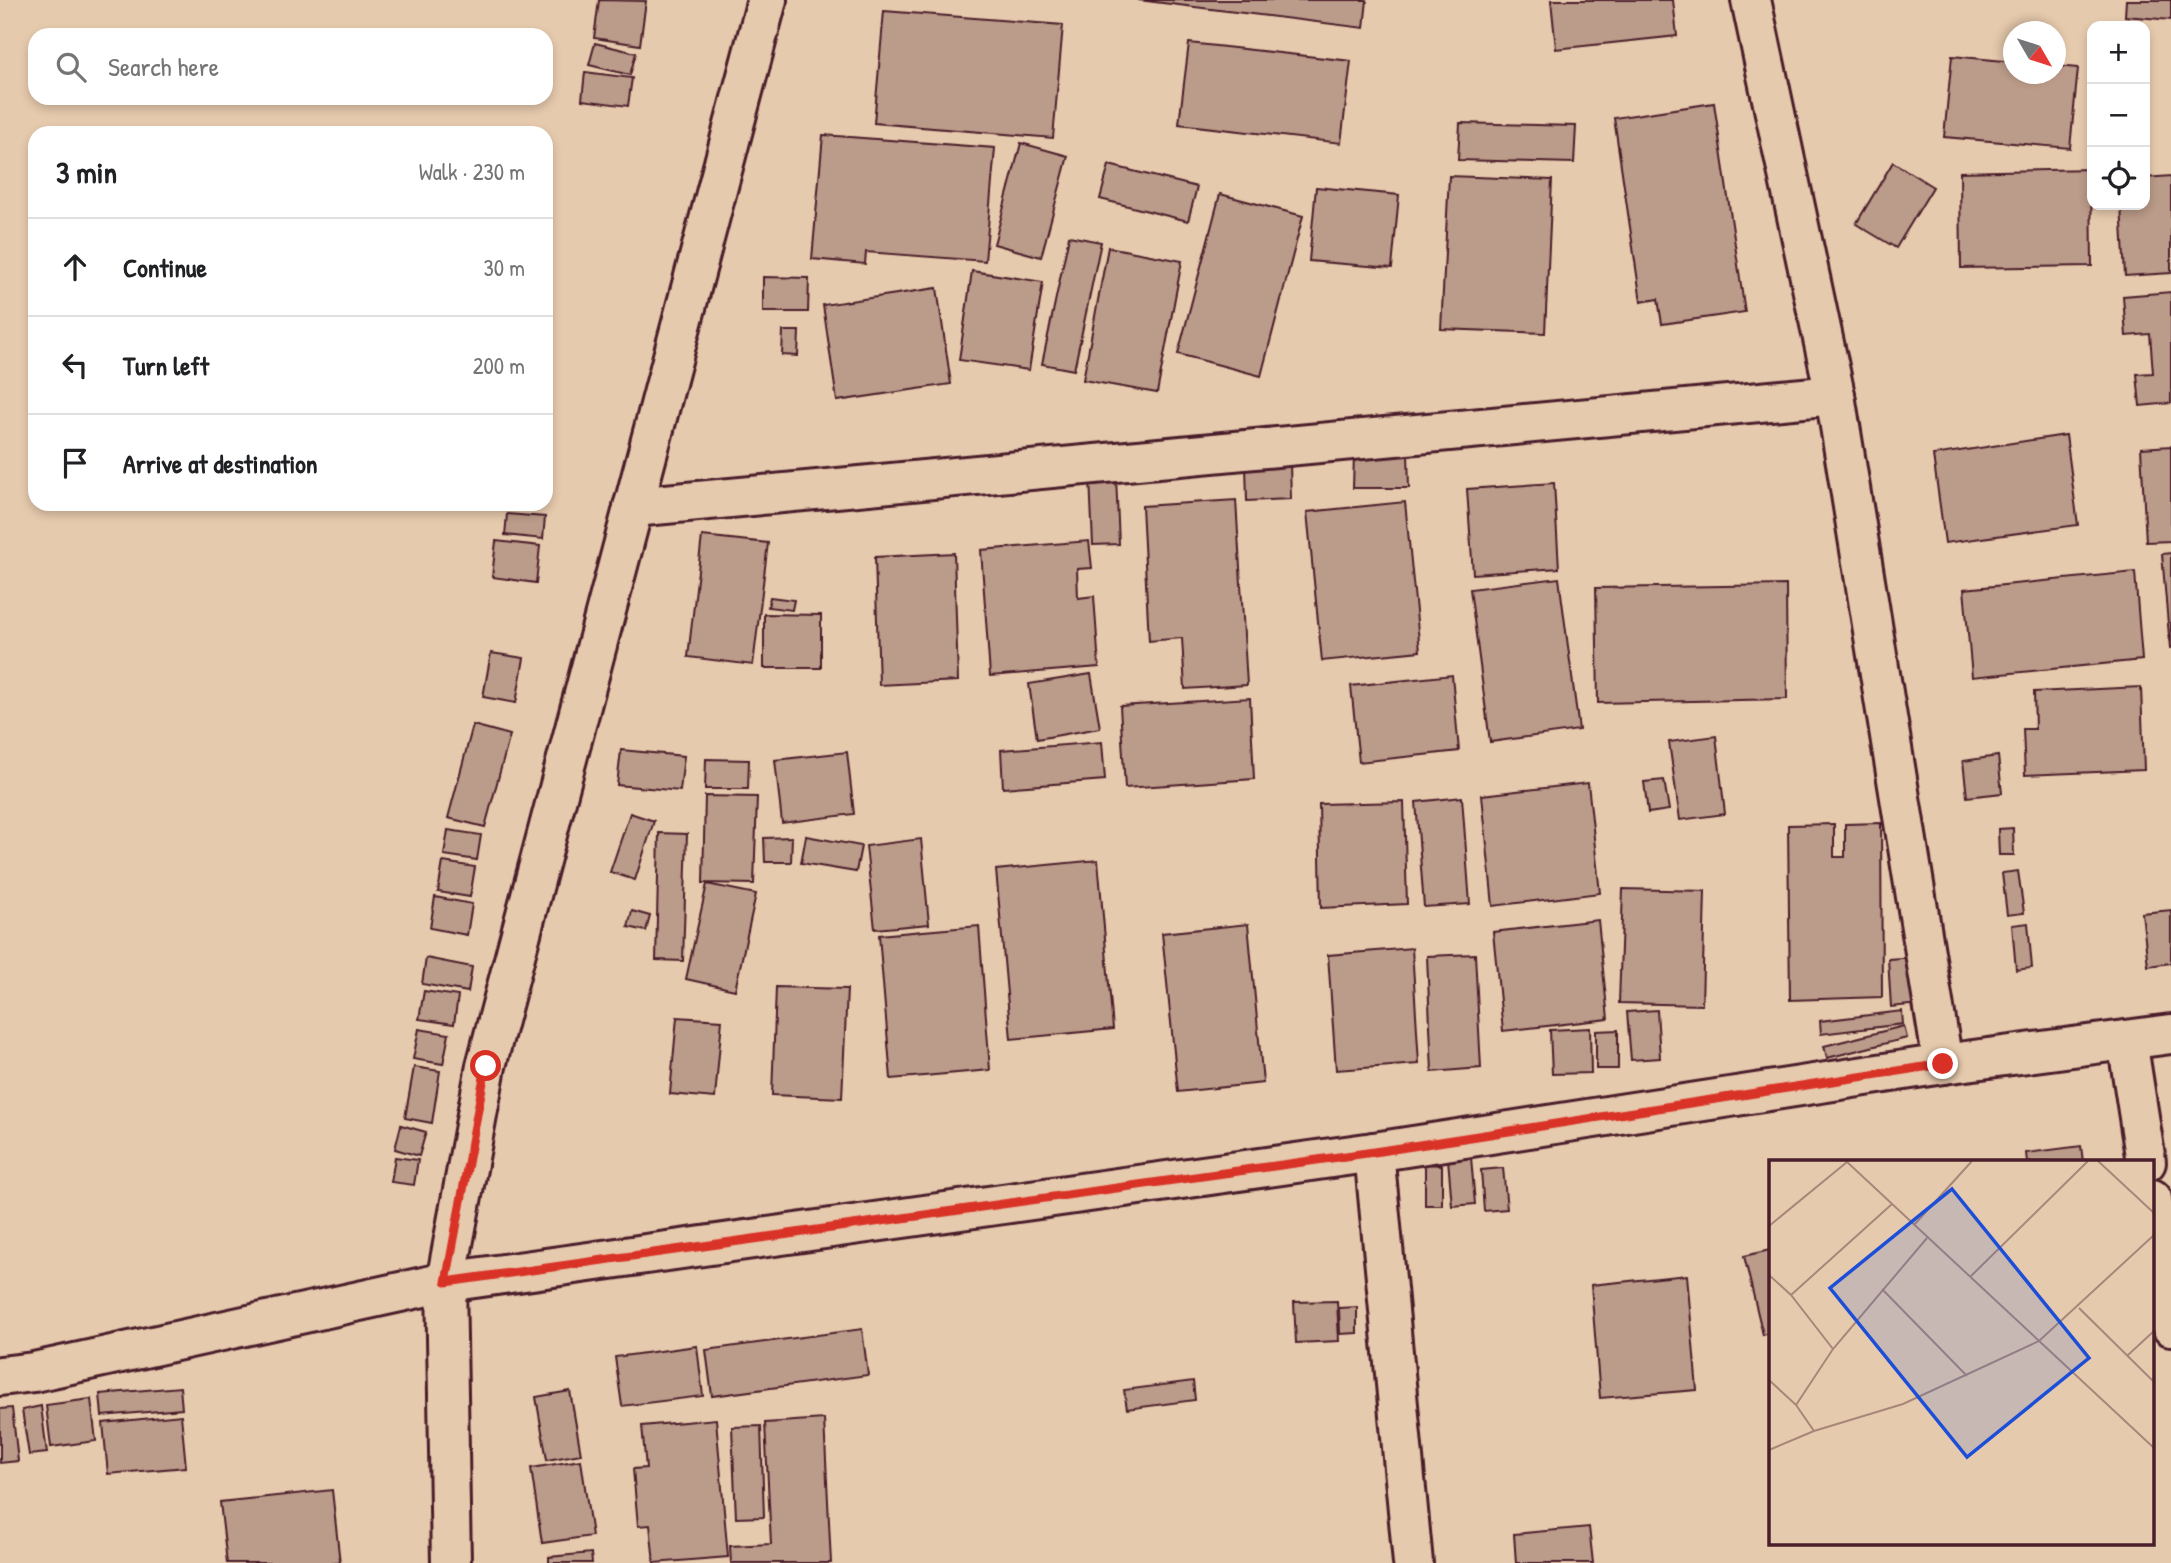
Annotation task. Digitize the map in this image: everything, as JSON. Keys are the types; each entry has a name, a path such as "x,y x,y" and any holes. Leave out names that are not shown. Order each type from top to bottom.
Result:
{"street":[{"path":"451,1563 446,1282 486,1066 767,0"},
{"path":"1751,0 1835,395 1943,1064"},
{"path":"633,507 1835,395"},
{"path":"0,1376 34,1372 446,1282 1374,1152 1943,1064 2171,1034"},
{"path":"2127,1040 2146,1160"},
{"path":"1374,1152 1413,1563"},
{"path":"2154,1212 2171,1325"}],"building":[{"path":"599,0 646,1 640,45 594,38"},
{"path":"1138,0 1367,0 1364,28"},
{"path":"1551,0 1673,0 1677,36 1556,49"},
{"path":"2126,0 2171,0 2171,20 2125,16"},
{"path":"884,11 1063,25 1053,138 874,123"},
{"path":"595,43 636,53 630,75 589,65"},
{"path":"1189,43 1351,61 1341,143 1179,124"},
{"path":"1952,56 2003,61 2003,84 2066,84 2066,67 2078,68 2070,148 1944,137"},
{"path":"585,72 632,78 628,106 582,100"},
{"path":"1714,103 1745,312 1662,324 1658,299 1641,302 1614,118"},
{"path":"1460,123 1576,126 1574,163 1458,160"},
{"path":"823,135 995,148 985,261 866,252 865,264 812,259"},
{"path":"1021,143 1068,156 1041,257 994,244"},
{"path":"1893,162 1933,187 1896,248 1856,224"},
{"path":"1109,165 1197,187 1188,221 1100,199"},
{"path":"2087,169 2087,210 2091,210 2092,266 1961,268 1960,172"},
{"path":"1449,176 1552,180 1545,333 1441,329"},
{"path":"2171,176 2171,273 2125,276 2121,210 2150,210 2150,178"},
{"path":"1316,187 1399,195 1392,268 1309,261"},
{"path":"1220,194 1303,216 1261,376 1178,354"},
{"path":"1069,236 1101,242 1074,370 1042,364"},
{"path":"1108,247 1182,261 1157,393 1083,380"},
{"path":"972,271 1043,282 1029,370 959,360"},
{"path":"763,277 809,278 808,312 763,312"},
{"path":"937,288 951,384 837,401 823,305"},
{"path":"2171,292 2171,403 2140,406 2137,374 2153,373 2150,334 2126,336 2123,296"},
{"path":"783,331 799,331 798,356 782,355"},
{"path":"2066,435 2078,525 1945,543 1933,455"},
{"path":"2171,446 2171,541 2146,542 2141,448"},
{"path":"1408,453 1409,488 1353,488 1354,454"},
{"path":"1290,463 1291,499 1247,501 1246,465"},
{"path":"1116,477 1119,544 1093,545 1090,478"},
{"path":"1554,483 1559,568 1473,574 1467,489"},
{"path":"1236,500 1247,685 1185,689 1182,638 1149,641 1142,506"},
{"path":"1405,502 1420,651 1322,661 1307,512"},
{"path":"507,514 545,517 543,539 505,535"},
{"path":"702,536 768,543 753,665 688,657"},
{"path":"496,541 540,546 536,583 492,577"},
{"path":"1089,541 1092,568 1077,569 1078,598 1094,596 1099,667 990,676 981,550"},
{"path":"954,553 958,681 879,685 875,557"},
{"path":"2171,553 2171,648 2170,648 2162,554"},
{"path":"2135,572 2142,660 1972,677 1964,589"},
{"path":"1559,578 1579,730 1490,742 1470,589"},
{"path":"1786,585 1787,699 1598,703 1596,588"},
{"path":"770,597 794,600 792,610 768,607"},
{"path":"764,614 821,615 821,668 764,668"},
{"path":"491,653 524,658 516,703 483,697"},
{"path":"1091,674 1100,728 1037,739 1029,684"},
{"path":"1452,675 1459,751 1359,762 1351,686"},
{"path":"2141,687 2144,770 2025,775 2023,729 2035,729 2034,692"},
{"path":"1250,698 1254,779 1125,788 1120,706"},
{"path":"473,725 510,735 485,827 448,818"},
{"path":"1716,736 1725,814 1680,820 1669,742"},
{"path":"1102,742 1105,780 1003,788 1001,750"},
{"path":"621,750 684,756 680,791 617,785"},
{"path":"847,752 854,814 782,823 775,760"},
{"path":"1998,756 2002,793 1967,797 1963,761"},
{"path":"706,759 749,760 748,789 705,789"},
{"path":"1664,780 1669,810 1648,813 1644,782"},
{"path":"1588,783 1600,893 1493,906 1482,795"},
{"path":"705,796 757,797 754,884 703,883"},
{"path":"1462,797 1470,904 1424,907 1416,802"},
{"path":"1404,802 1407,904 1321,908 1319,804"},
{"path":"630,813 654,821 635,880 610,872"},
{"path":"1881,823 1882,997 1790,1000 1788,825 1834,824 1834,857 1845,857 1845,824"},
{"path":"2013,828 2014,855 1999,855 1998,829"},
{"path":"448,830 481,835 477,860 444,855"},
{"path":"659,833 687,834 683,961 656,960"},
{"path":"806,836 861,846 856,872 801,863"},
{"path":"792,837 791,862 765,862 764,838"},
{"path":"921,839 929,924 875,929 866,846"},
{"path":"1098,860 1113,1029 1011,1039 996,870"},
{"path":"443,862 475,867 470,897 438,892"},
{"path":"2018,871 2024,913 2007,915 2002,873"},
{"path":"707,884 756,894 735,990 686,979"},
{"path":"1623,889 1705,891 1702,1005 1619,1003"},
{"path":"435,897 472,904 467,935 430,928"},
{"path":"2171,910 2171,963 2148,966 2142,913"},
{"path":"632,911 650,916 646,931 628,927"},
{"path":"1598,920 1608,1019 1503,1031 1493,932"},
{"path":"2028,923 2032,968 2016,970 2012,925"},
{"path":"1248,924 1263,1083 1178,1092 1162,933"},
{"path":"979,926 990,1070 891,1079 879,935"},
{"path":"1412,948 1419,1064 1336,1070 1328,955"},
{"path":"1475,954 1481,1068 1432,1072 1427,956"},
{"path":"1916,957 1919,1004 1891,1007 1888,959"},
{"path":"426,958 472,967 468,992 422,984"},
{"path":"776,987 847,989 842,1098 772,1095"},
{"path":"424,991 458,996 454,1024 419,1019"},
{"path":"1657,1010 1660,1058 1631,1060 1627,1012"},
{"path":"1902,1011 1903,1024 1821,1034 1820,1021"},
{"path":"677,1017 722,1020 715,1098 670,1094"},
{"path":"1904,1026 1907,1038 1827,1058 1824,1046"},
{"path":"1590,1028 1591,1073 1552,1074 1550,1030"},
{"path":"419,1029 449,1034 443,1064 413,1059"},
{"path":"1618,1030 1618,1069 1596,1069 1596,1031"},
{"path":"414,1067 440,1071 432,1123 405,1118"},
{"path":"401,1125 426,1132 419,1156 395,1149"},
{"path":"2081,1146 2083,1160 2027,1160 2026,1153"},
{"path":"395,1157 418,1160 414,1185 391,1182"},
{"path":"1471,1157 1475,1204 1452,1206 1448,1159"},
{"path":"1425,1164 1442,1165 1442,1205 1425,1205"},
{"path":"1503,1168 1507,1209 1484,1211 1481,1170"},
{"path":"1769,1250 1769,1333 1763,1335 1744,1256"},
{"path":"1687,1275 1697,1390 1600,1398 1591,1285"},
{"path":"1337,1301 1339,1341 1296,1343 1294,1302"},
{"path":"1357,1307 1357,1333 1340,1334 1339,1308"},
{"path":"862,1329 868,1375 712,1396 706,1350"},
{"path":"697,1346 703,1396 622,1406 615,1357"},
{"path":"1193,1381 1195,1400 1127,1409 1124,1390"},
{"path":"180,1387 182,1409 102,1416 100,1394"},
{"path":"570,1391 581,1454 547,1460 536,1397"},
{"path":"91,1399 96,1441 51,1447 46,1405"},
{"path":"41,1406 47,1453 29,1455 22,1410"},
{"path":"12,1408 18,1461 0,1463 0,1409"},
{"path":"181,1415 186,1467 108,1474 103,1423"},
{"path":"716,1419 728,1557 654,1563 650,1525 638,1526 633,1469 646,1468 642,1426"},
{"path":"824,1419 831,1563 731,1563 730,1546 771,1544 765,1423"},
{"path":"761,1426 764,1517 736,1518 732,1427"},
{"path":"581,1460 592,1536 542,1543 531,1468"},
{"path":"332,1490 340,1563 227,1563 220,1502"},
{"path":"1589,1527 1593,1563 1516,1563 1514,1534"},
{"path":"591,1553 592,1563 549,1563 549,1557"}],"route":[{"path":"486,1066 446,1282 1374,1152 1943,1064"}]}
